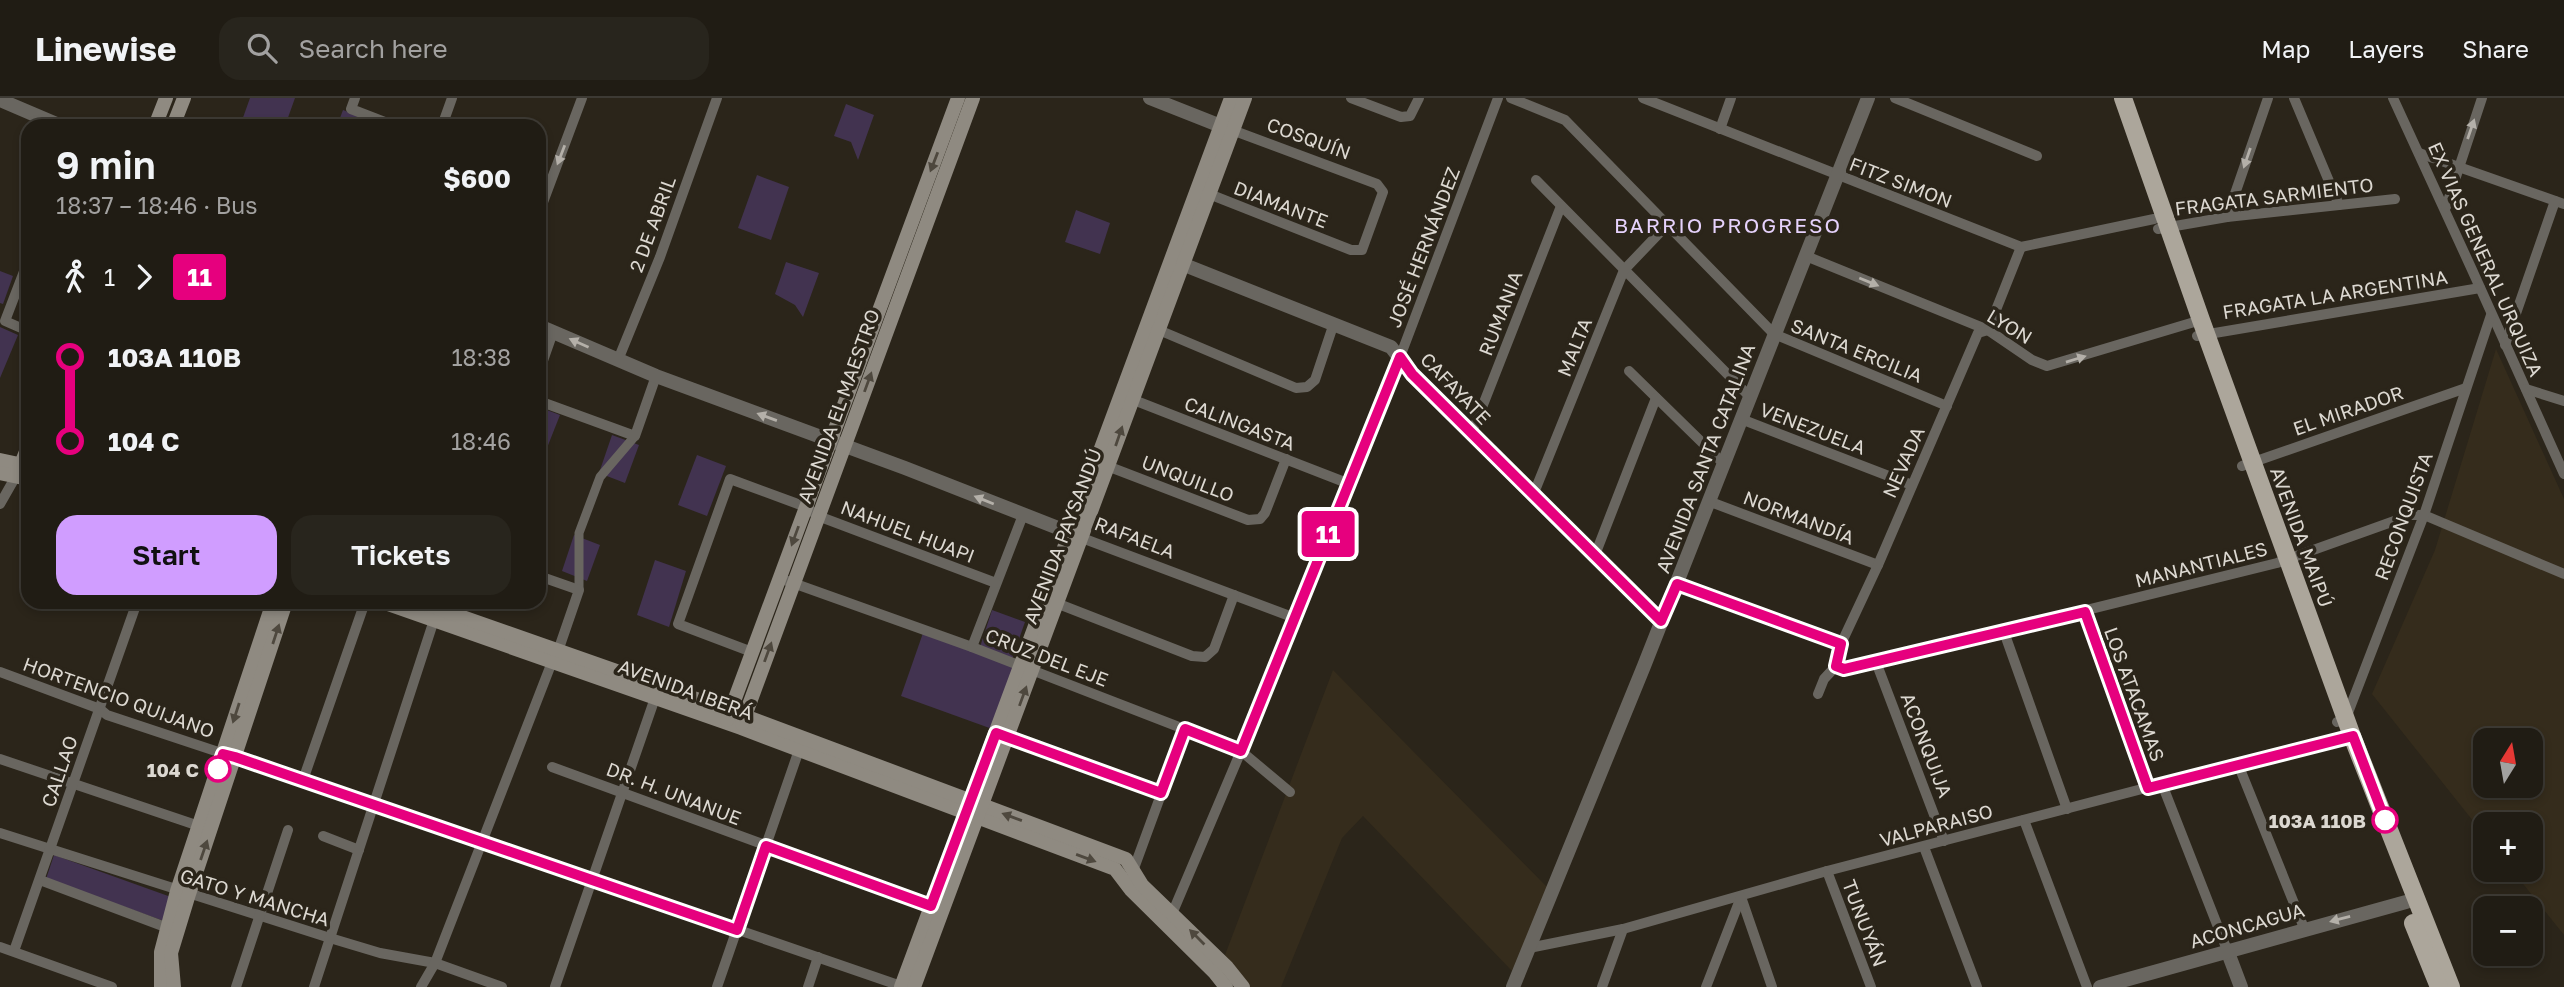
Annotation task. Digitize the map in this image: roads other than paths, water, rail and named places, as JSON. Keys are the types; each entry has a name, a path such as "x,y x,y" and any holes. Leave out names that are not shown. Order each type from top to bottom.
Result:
{"main road":[{"path":"158,119 166,98"},
{"path":"176,119 184,98"},
{"name":"AVENIDA EL MAESTRO","path":"735,720 752,652 818,516 837,443 958,98"},
{"name":"AVENIDA EL MAESTRO","path":"735,720 787,581 806,507 837,443 973,98"},
{"name":"AVENIDA PAYSANDÚ","path":"1227,128 1231,98"},
{"name":"AVENIDA PAYSANDÚ","path":"901,987 936,908 1002,735 1227,128 1245,98"},
{"name":"AVENIDA MAIPÚ","path":"2112,98 2199,328 2439,987"},
{"name":"AVENIDA MAIPÚ","path":"2123,98 2160,225"},
{"path":"0,460 21,471"},
{"path":"0,473 21,472"},
{"path":"174,987 172,953 199,826 229,755 271,609"},
{"path":"161,987 161,952 168,928 283,609"},
{"name":"AVENIDA IBERÁ","path":"402,609 555,656 973,808"},
{"name":"AVENIDA IBERÁ","path":"455,609 555,656 655,698 735,720 799,750 973,808"},
{"name":"AVENIDA MAIPÚ","path":"2345,729 2451,987"},
{"path":"973,808 1126,859 1142,886 1226,987"},
{"path":"973,808 1115,869 1131,890 1227,967 1242,987"},
{"name":"AVENIDA PAYSANDÚ","path":"914,987 936,908"}],"street":[{"path":"355,98 351,109 377,119"},
{"path":"444,119 452,98"},
{"path":"546,194 582,98"},
{"name":"2 DE ABRIL","path":"618,360 660,257 717,98"},
{"name":"COSQUÍN","path":"1150,98 1377,184 1382,192 1362,250 1351,250"},
{"path":"1351,98 1401,117 1410,116 1419,98"},
{"name":"JOSÉ HERNÁNDEZ","path":"1170,919 1400,357 1499,98"},
{"name":"SANTA ERCILIA","path":"1511,98 1565,120 1774,334 1947,406"},
{"name":"FITZ SIMON","path":"1643,98 2021,247"},
{"path":"1720,130 1731,98"},
{"name":"AVENIDA SANTA CATALINA","path":"1513,987 1677,584 1868,98"},
{"path":"1895,98 2037,156"},
{"path":"2227,217 2268,98"},
{"path":"2294,98 2339,205"},
{"name":"EX VIAS GENERAL URQUIZA","path":"2393,98 2446,207 2491,315 2564,474"},
{"path":"2446,207 2482,98"},
{"path":"0,100 45,119"},
{"path":"2419,153 2559,202 2505,345"},
{"name":"VENEZUELA","path":"1535,180 1750,397"},
{"name":"DIAMANTE","path":"1204,192 1351,250"},
{"name":"FRAGATA SARMIENTO","path":"2160,225 2395,199"},
{"name":"RUMANIA","path":"1472,432 1561,206"},
{"name":"MALTA","path":"1534,493 1624,270 1667,225"},
{"path":"2021,247 2160,225"},
{"name":"NEVADA","path":"1818,694 1824,679 1836,666 1841,644 1978,333 1988,330 2021,247"},
{"name":"LYON","path":"1806,256 1988,330 2032,360 2048,366 2199,328"},
{"name":"CAFAYATE","path":"1177,262 1391,347 1412,374 1661,621"},
{"path":"21,279 5,321 21,328"},
{"name":"FRAGATA LA ARGENTINA","path":"2199,328 2480,288"},
{"name":"RECONQUISTA","path":"2345,729 2424,514 2491,315"},
{"path":"1152,327 1296,387 1307,387 1315,380 1334,323"},
{"name":"RAFAELA","path":"546,329 656,376 1295,618"},
{"path":"546,352 553,332"},
{"path":"1629,371 1723,463"},
{"path":"421,987 435,962 483,842 579,590 579,533 600,477 635,436 656,376"},
{"name":"EL MIRADOR","path":"2248,464 2466,388"},
{"path":"2526,388 2564,401"},
{"name":"CALINGASTA","path":"1126,397 1348,483"},
{"path":"1594,555 1656,398"},
{"path":"546,404 635,436"},
{"name":"VENEZUELA","path":"1741,419 1912,485"},
{"name":"UNQUILLO","path":"1102,464 1248,520 1260,519 1265,513 1286,459"},
{"path":"0,504 21,475"},
{"name":"NAHUEL HUAPI","path":"752,652 678,624 730,478 806,507 818,516 996,583"},
{"name":"NORMANDÍA","path":"1708,501 1878,565"},
{"path":"2424,514 2564,574"},
{"name":"MANANTIALES","path":"1836,666 1844,669 2085,612 2282,561 2411,515 2424,514"},
{"path":"972,647 1023,515"},
{"path":"546,578 579,590"},
{"name":"CRUZ DEL EJE","path":"787,581 972,647 1241,751 1290,792"},
{"path":"1677,584 1841,644"},
{"path":"1051,601 1192,656 1205,657 1214,649 1234,595"},
{"name":"CALLAO","path":"15,951 135,609"},
{"path":"303,780 363,609"},
{"name":"LOS ATACAMAS","path":"2085,612 2148,788"},
{"path":"314,987 434,620"},
{"path":"2004,632 2067,808"},
{"name":"ACONQUIJA","path":"1876,662 1944,841"},
{"name":"HORTENCIO QUIJANO","path":"0,672 100,709 107,715 901,987"},
{"path":"555,987 655,698"},
{"path":"1133,871 1185,729"},
{"name":"VALPARAISO","path":"1529,948 1623,929 1827,871 2162,785 2238,764 2345,729"},
{"path":"1002,735 1161,793"},
{"path":"717,987 799,750"},
{"path":"0,760 199,826"},
{"path":"2238,764 2304,928"},
{"name":"DR. H. UNANUE","path":"552,767 936,908"},
{"name":"LOS ATACAMAS","path":"2162,785 2241,987"},
{"path":"2024,820 2087,987"},
{"path":"236,987 288,830"},
{"name":"GATO Y MANCHA","path":"0,833 380,953 435,962 502,987"},
{"path":"323,836 359,850"},
{"path":"1924,847 1977,987"},
{"name":"TUNUYÁN","path":"1827,871 1871,987"},
{"path":"40,880 168,928"},
{"path":"1706,987 1741,897"},
{"path":"1741,897 1772,987"},
{"name":"ACONCAGUA","path":"2100,987 2304,928 2406,902"},
{"path":"1602,987 1623,929"},
{"path":"0,947 111,987"},
{"path":"808,987 818,957"}],"place":[{"name":"104 C","path":"218,769"},
{"name":"103A 110B","path":"2385,820"}],"district":[{"name":"BARRIO PROGRESO","path":"1728,225"}]}
